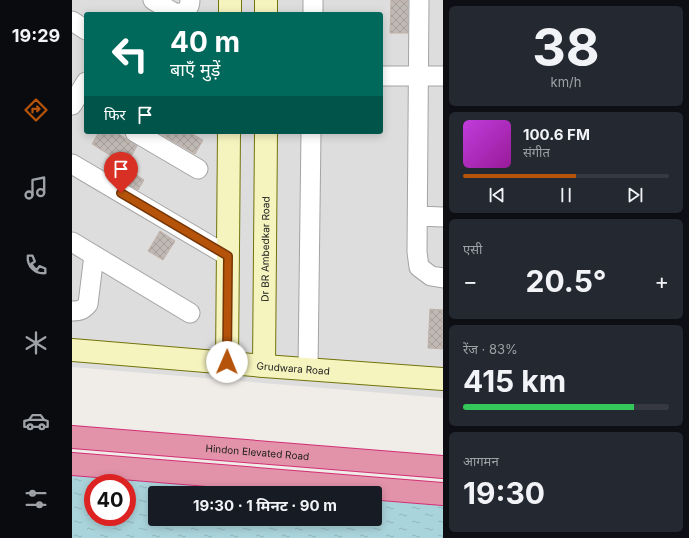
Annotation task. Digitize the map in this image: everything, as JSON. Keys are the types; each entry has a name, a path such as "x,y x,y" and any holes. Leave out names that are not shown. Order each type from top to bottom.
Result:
{"highway":[{"name":"Hindon Elevated Road","path":"72,437 443,467"},
{"path":"72,464 443,494"}],"street":[{"path":"153,0 174,12"},
{"path":"185,12 188,10 190,0"},
{"path":"230,0 230,12"},
{"path":"266,0 266,12"},
{"path":"313,0 313,12"},
{"path":"419,0 417,252 419,267 431,276 443,278"},
{"path":"72,21 84,29"},
{"path":"383,76 443,76"},
{"path":"138,134 198,169"},
{"path":"227,362 229,134"},
{"name":"Dr BR Ambedkar Road","path":"264,366 266,134"},
{"path":"308,369 311,134"},
{"path":"72,164 228,256"},
{"path":"418,216 443,218"},
{"path":"73,243 190,313"},
{"path":"72,311 80,311 88,304 94,255"},
{"name":"Grudwara Road","path":"72,350 443,379"}],"shaded area":[{"path":"72,0 443,0 443,398 72,367"}],"water":[{"path":"72,463 347,486 148,486 148,526 382,526 382,489 443,494 443,538 72,538"}],"building":[{"path":"391,0 408,0 408,33 390,33"},
{"path":"98,134 119,134 137,146 126,165 92,144"},
{"path":"160,134 192,134 203,140 195,154"},
{"path":"134,173 144,180 138,190 127,184"},
{"path":"160,231 175,241 163,260 148,251"},
{"path":"430,309 443,310 443,349 428,348"}],"route":[{"path":"121,193 228,256 227,362"}]}
